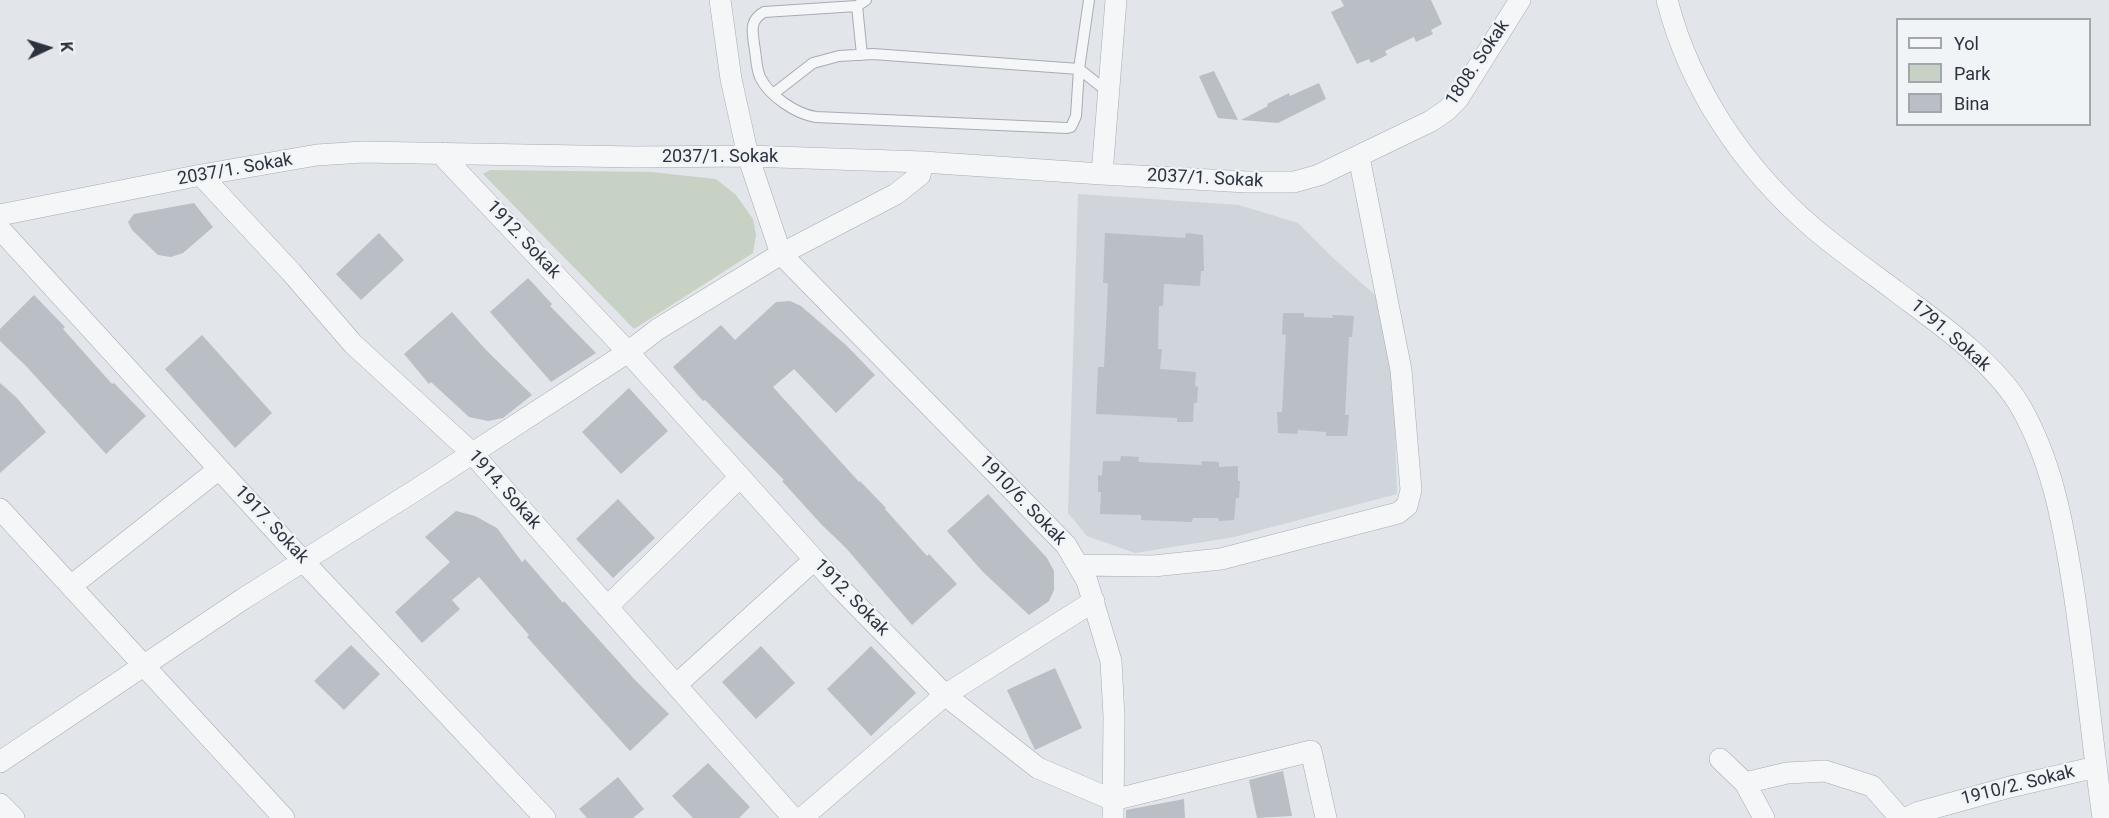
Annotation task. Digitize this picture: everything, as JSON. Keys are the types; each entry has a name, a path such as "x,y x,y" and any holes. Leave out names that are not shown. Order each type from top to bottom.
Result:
{"street":[{"path":"720,0 731,79 748,156 781,254"},
{"path":"1102,174 1116,0"},
{"name":"1808. Sokak","path":"1431,121 1458,99 1520,0"},
{"name":"1791. Sokak","path":"1667,0 1675,29 1693,75 1744,157 1773,190 1812,227 1952,334 1979,358 2018,402 2048,468 2063,525 2084,658 2103,818"},
{"name":"2037/1. Sokak","path":"0,215 201,175 317,155 363,152 635,157 748,156 922,162 1247,182 1294,182 1319,176 1431,121"},
{"name":"1912. Sokak","path":"440,153 628,352 814,560 945,695 1038,768 1113,809"},
{"path":"1078,565 1153,566 1221,559 1398,513 1407,506 1411,490 1401,370 1359,157"},
{"path":"0,762 243,598 472,453 628,352 658,330 781,254 896,194 920,175 922,162"},
{"name":"1914. Sokak","path":"201,175 291,272 353,344 472,453 793,818"},
{"name":"1917. Sokak","path":"0,229 303,561 545,818"},
{"name":"1910/6. Sokak","path":"781,254 1066,545 1078,565 1094,601 1111,661 1114,717 1113,809"},
{"path":"71,586 219,469"},
{"path":"607,607 740,477"},
{"path":"0,509 284,818"},
{"path":"676,685 814,560"},
{"path":"802,818 945,695 1094,601"},
{"path":"1113,809 1311,751 1326,818"},
{"path":"1720,759 1745,783 1764,818"},
{"name":"1910/2. Sokak","path":"1912,816 2010,787 2096,767"},
{"path":"1745,783 1787,773 1825,771 1872,786 1912,816"},
{"path":"0,804 14,818"}],"lane":[{"path":"862,54 862,3 764,12 753,22 759,75 773,94 803,114 816,117 1067,128 1071,127 1076,116 1079,69 1089,0"},
{"path":"773,94 813,63 839,56 862,54 1079,69 1107,92"}],"shaded area":[{"path":"1078,194 1239,205 1298,223 1334,259 1381,300 1393,363 1397,494 1234,537 1135,553 1087,536 1068,513"}],"green space":[{"path":"490,170 651,172 716,179 736,195 753,219 756,235 753,253 634,329 483,174"}],"building":[{"path":"1341,0 1431,0 1442,24 1431,30 1433,34 1416,42 1414,37 1385,51 1387,55 1371,63 1369,59 1357,64 1331,12 1344,6"},
{"path":"1214,71 1238,120 1218,118 1199,76"},
{"path":"1319,83 1326,99 1278,123 1241,120 1289,93 1290,96"},
{"path":"194,203 213,227 183,253 171,257 158,255 132,230 128,222 134,214"},
{"path":"379,233 404,260 361,300 336,274"},
{"path":"1105,233 1185,238 1186,233 1203,235 1204,271 1201,271 1200,286 1164,284 1163,306 1159,306 1158,349 1162,349 1160,369 1196,372 1195,386 1198,387 1193,422 1177,422 1177,418 1096,414 1098,367 1104,367 1108,283 1103,283"},
{"path":"528,278 552,304 550,306 596,353 551,382 490,312"},
{"path":"34,295 65,327 63,329 112,384 114,383 146,416 106,454 26,366 0,341 0,329"},
{"path":"790,301 801,306 847,346 875,375 836,413 794,369 773,387 859,482 886,508 927,556 929,554 957,584 912,625 846,548 782,481 784,480 705,400 703,401 673,367 721,325 735,340 776,302"},
{"path":"452,312 485,349 532,395 503,418 488,421 469,417 431,382 429,384 404,354"},
{"path":"1283,313 1304,313 1304,317 1354,316 1352,337 1349,337 1345,415 1349,415 1347,436 1326,436 1326,432 1298,430 1297,434 1278,433 1277,412 1282,412 1286,335 1282,334"},
{"path":"202,335 272,413 235,448 165,369"},
{"path":"0,383 16,397 46,432 0,473"},
{"path":"629,388 668,431 621,474 582,432"},
{"path":"1121,456 1139,457 1138,462 1201,465 1202,461 1219,462 1219,467 1238,466 1239,498 1236,498 1234,520 1193,518 1192,522 1141,520 1141,515 1100,514 1101,492 1098,492 1098,475 1102,476 1103,461 1120,461"},
{"path":"988,494 1047,558 1054,571 1054,590 1049,601 1029,615 983,572 947,531"},
{"path":"618,499 655,538 613,578 576,539"},
{"path":"456,511 475,516 497,528 522,562 525,559 563,603 564,601 669,714 630,751 527,637 529,635 479,577 452,600 460,609 422,643 395,612 450,562 425,537"},
{"path":"351,645 380,674 344,710 314,681"},
{"path":"761,646 795,683 756,719 722,682"},
{"path":"871,646 916,693 871,736 827,689"},
{"path":"1055,668 1082,728 1035,750 1007,690"},
{"path":"708,763 750,807 739,818 693,818 672,796"},
{"path":"1283,771 1292,816 1257,818 1249,780"},
{"path":"618,777 644,809 633,818 587,818 579,809"},
{"path":"1184,799 1185,818 1126,818 1126,810"}]}
